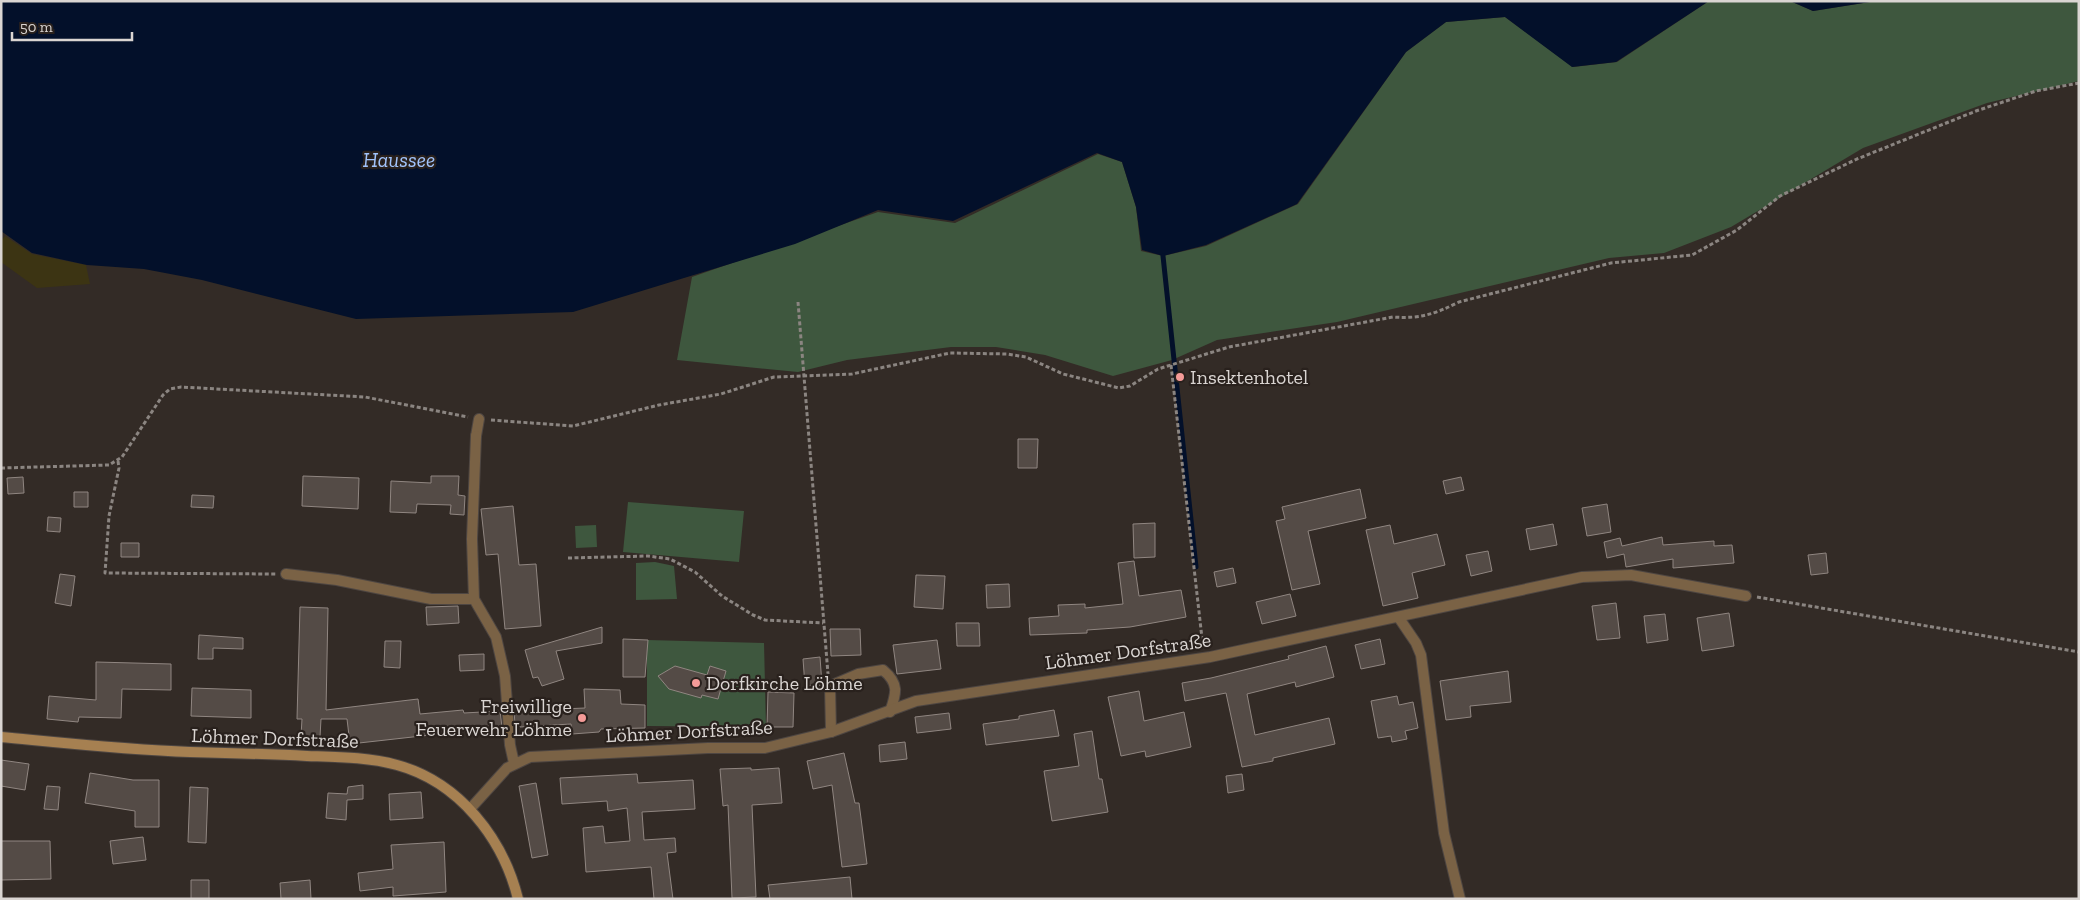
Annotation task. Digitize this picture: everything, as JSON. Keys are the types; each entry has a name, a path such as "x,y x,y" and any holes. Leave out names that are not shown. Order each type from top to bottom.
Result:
{"main road":[{"name":"Löhmer Dorfstraße","path":"1,737 184,752 367,759 398,765 425,777 453,794 470,809"},
{"path":"470,809 498,848 507,865 518,899"}],"street":[{"path":"479,419 476,436 472,539 474,599 496,637 506,676 510,745 514,763"},
{"path":"286,574 337,580 432,600 474,599"},
{"name":"Löhmer Dorfstraße","path":"470,809 494,780 514,763 530,757 708,748 765,748 831,732 916,701 1204,658 1596,575 1631,575 1746,596"},
{"path":"1399,618 1416,643 1421,655 1444,833 1460,899"},
{"path":"831,732 830,686 858,674 883,670 893,678 896,694 890,712"}],"path":[{"path":"1,468 109,465 118,461 163,394 170,389 181,387 365,397 479,419 573,426 612,418 658,405 721,394 774,377 852,374 950,353 1007,354 1026,357 1084,381 1119,388 1130,386 1158,368 1229,347 1393,317 1413,318 1435,314 1459,302 1611,263 1692,255 1737,230 1780,196 1858,159 1976,111 2036,91 2079,83"},
{"path":"798,302 823,623 830,686"},
{"path":"1170,365 1204,658"},
{"path":"118,461 119,468 108,516 105,573 286,574"},
{"path":"568,558 648,556 670,560 695,572 722,596 765,620 823,623"},
{"path":"1746,596 2079,652"}],"green space":[{"path":"1709,1 1790,1 1813,11 1876,1 2079,1 2079,81 1987,103 1863,148 1731,227 1664,253 1609,258 1337,322 1217,340 1172,360 1113,376 1045,355 996,347 951,347 847,360 798,372 677,360 692,277 878,212 955,223 1098,154 1122,162 1136,207 1141,251 1163,256 1206,246 1298,204 1406,52 1446,22 1505,17 1573,67 1617,62"},
{"path":"628,502 744,511 739,562 623,552"},
{"path":"596,525 597,547 576,548 575,526"},
{"path":"655,562 674,566 677,599 636,600 636,563"},
{"path":"647,640 764,643 766,727 647,726"}],"sand":[{"path":"5,236 32,254 86,265 90,284 37,288 1,262 1,241"}],"water":[{"name":"Haussee","path":"1,1 1709,1 1616,62 1572,67 1505,17 1446,22 1406,52 1297,204 1206,245 1163,256 1142,250 1136,207 1122,162 1097,153 953,221 878,210 795,244 573,312 356,319 202,280 144,269 87,265 32,253 1,231"},
{"path":"1790,1 1876,1 1813,11"}],"building":[{"path":"1018,439 1038,439 1037,468 1018,468"},
{"path":"303,476 359,478 358,509 302,506"},
{"path":"431,476 459,476 458,495 465,496 464,515 450,514 451,505 417,504 416,513 390,512 391,481 431,483"},
{"path":"23,477 24,493 8,494 7,478"},
{"path":"1461,477 1464,490 1446,494 1443,481"},
{"path":"1360,489 1366,518 1308,531 1320,584 1292,590 1276,521 1285,519 1282,507"},
{"path":"74,492 88,492 88,507 74,507"},
{"path":"192,495 214,496 213,508 191,507"},
{"path":"1607,504 1611,532 1587,536 1582,508"},
{"path":"513,506 519,565 536,564 541,626 505,629 498,554 486,555 481,509"},
{"path":"48,517 61,518 60,532 47,531"},
{"path":"1155,523 1155,557 1134,558 1133,524"},
{"path":"1553,524 1557,545 1530,550 1526,529"},
{"path":"1390,525 1394,544 1437,534 1445,565 1412,573 1418,598 1383,606 1366,530"},
{"path":"1662,537 1663,545 1714,541 1714,546 1732,545 1734,563 1673,568 1673,559 1626,567 1624,554 1607,558 1604,542 1620,538 1622,546"},
{"path":"121,543 139,543 139,557 121,557"},
{"path":"1488,551 1492,571 1471,576 1466,555"},
{"path":"1826,553 1828,573 1811,575 1808,555"},
{"path":"1134,561 1139,596 1181,590 1186,617 1130,627 1087,630 1087,633 1030,635 1029,618 1059,616 1058,605 1085,604 1085,608 1123,604 1118,563"},
{"path":"1233,568 1236,583 1217,587 1214,572"},
{"path":"60,574 75,576 71,606 55,603"},
{"path":"916,575 945,576 943,609 914,607"},
{"path":"1009,584 1010,607 987,608 986,585"},
{"path":"1290,594 1296,616 1262,624 1256,602"},
{"path":"1616,603 1620,638 1597,640 1592,606"},
{"path":"458,606 459,623 427,625 426,607"},
{"path":"300,607 328,608 326,710 418,699 420,714 463,710 464,713 500,711 502,727 350,744 347,719 321,719 320,737 301,736 302,719 297,719"},
{"path":"1729,613 1734,646 1702,651 1697,618"},
{"path":"1665,614 1668,640 1647,643 1644,616"},
{"path":"956,623 979,623 980,646 957,646"},
{"path":"602,627 602,643 556,651 564,679 542,686 538,677 533,678 525,650"},
{"path":"830,629 860,629 861,655 831,656"},
{"path":"199,635 243,638 243,649 213,648 213,659 198,659"},
{"path":"623,639 648,640 645,677 623,677"},
{"path":"1380,639 1385,664 1361,669 1355,645"},
{"path":"937,640 941,669 897,674 893,645"},
{"path":"385,641 401,641 400,668 384,667"},
{"path":"1326,646 1334,677 1296,687 1295,682 1247,694 1255,735 1329,718 1335,744 1273,758 1273,761 1242,767 1226,693 1185,701 1182,683 1289,659 1288,656"},
{"path":"484,654 484,670 460,671 459,655"},
{"path":"820,657 822,685 805,686 803,659"},
{"path":"96,662 171,664 171,690 122,689 121,718 79,717 78,722 47,719 49,696 96,700"},
{"path":"675,666 707,675 710,666 726,671 718,699 702,695 701,698 669,689 658,676"},
{"path":"1508,671 1511,702 1470,706 1471,717 1446,720 1440,681"},
{"path":"192,688 251,690 251,718 191,716"},
{"path":"584,689 620,690 621,704 645,705 645,728 601,729 599,732 572,734 571,724 520,727 520,725 515,725 514,711 585,708"},
{"path":"1139,691 1144,721 1184,712 1191,747 1146,757 1145,751 1121,756 1108,697"},
{"path":"768,692 794,693 793,727 767,727"},
{"path":"1397,696 1399,705 1413,702 1418,728 1405,731 1407,739 1392,742 1391,736 1378,738 1371,701"},
{"path":"1054,710 1059,736 986,745 983,724 1019,719 1019,716"},
{"path":"949,713 951,729 917,733 915,717"},
{"path":"1092,731 1099,779 1102,779 1108,812 1052,821 1044,771 1079,766 1074,734"},
{"path":"905,742 907,759 880,762 879,745"},
{"path":"844,753 855,803 859,803 867,864 842,867 832,785 813,789 807,761"},
{"path":"1,760 29,764 25,790 1,786"},
{"path":"751,768 751,770 779,768 782,803 752,805 756,897 732,898 728,805 723,806 720,769"},
{"path":"90,773 133,780 159,780 159,827 135,827 135,811 85,803"},
{"path":"637,774 638,783 693,780 695,809 642,812 644,840 675,838 676,852 667,853 673,899 654,899 651,867 586,872 583,828 603,826 605,843 630,841 627,808 608,811 607,801 562,804 560,778"},
{"path":"1242,774 1244,790 1228,793 1226,776"},
{"path":"536,783 548,855 532,858 519,786"},
{"path":"363,785 363,799 347,800 346,820 326,818 328,793 347,794 348,787"},
{"path":"47,786 60,787 58,810 44,809"},
{"path":"190,787 208,788 206,843 188,842"},
{"path":"421,792 423,818 390,820 389,794"},
{"path":"143,837 146,860 113,864 110,841"},
{"path":"1,841 50,841 51,879 1,880"},
{"path":"444,842 446,892 393,896 393,887 360,891 358,873 393,869 391,845"},
{"path":"850,877 852,899 770,899 768,885"},
{"path":"191,880 209,880 209,899 191,899"},
{"path":"310,880 311,899 281,899 280,883"}],"waterway":[{"path":"1163,256 1196,567"}],"place":[{"name":"Insektenhotel","path":"1180,377"},
{"name":"Dorfkirche Löhme","path":"696,683"},
{"name":"Freiwillige Feuerwehr Löhme","path":"582,718"}]}
